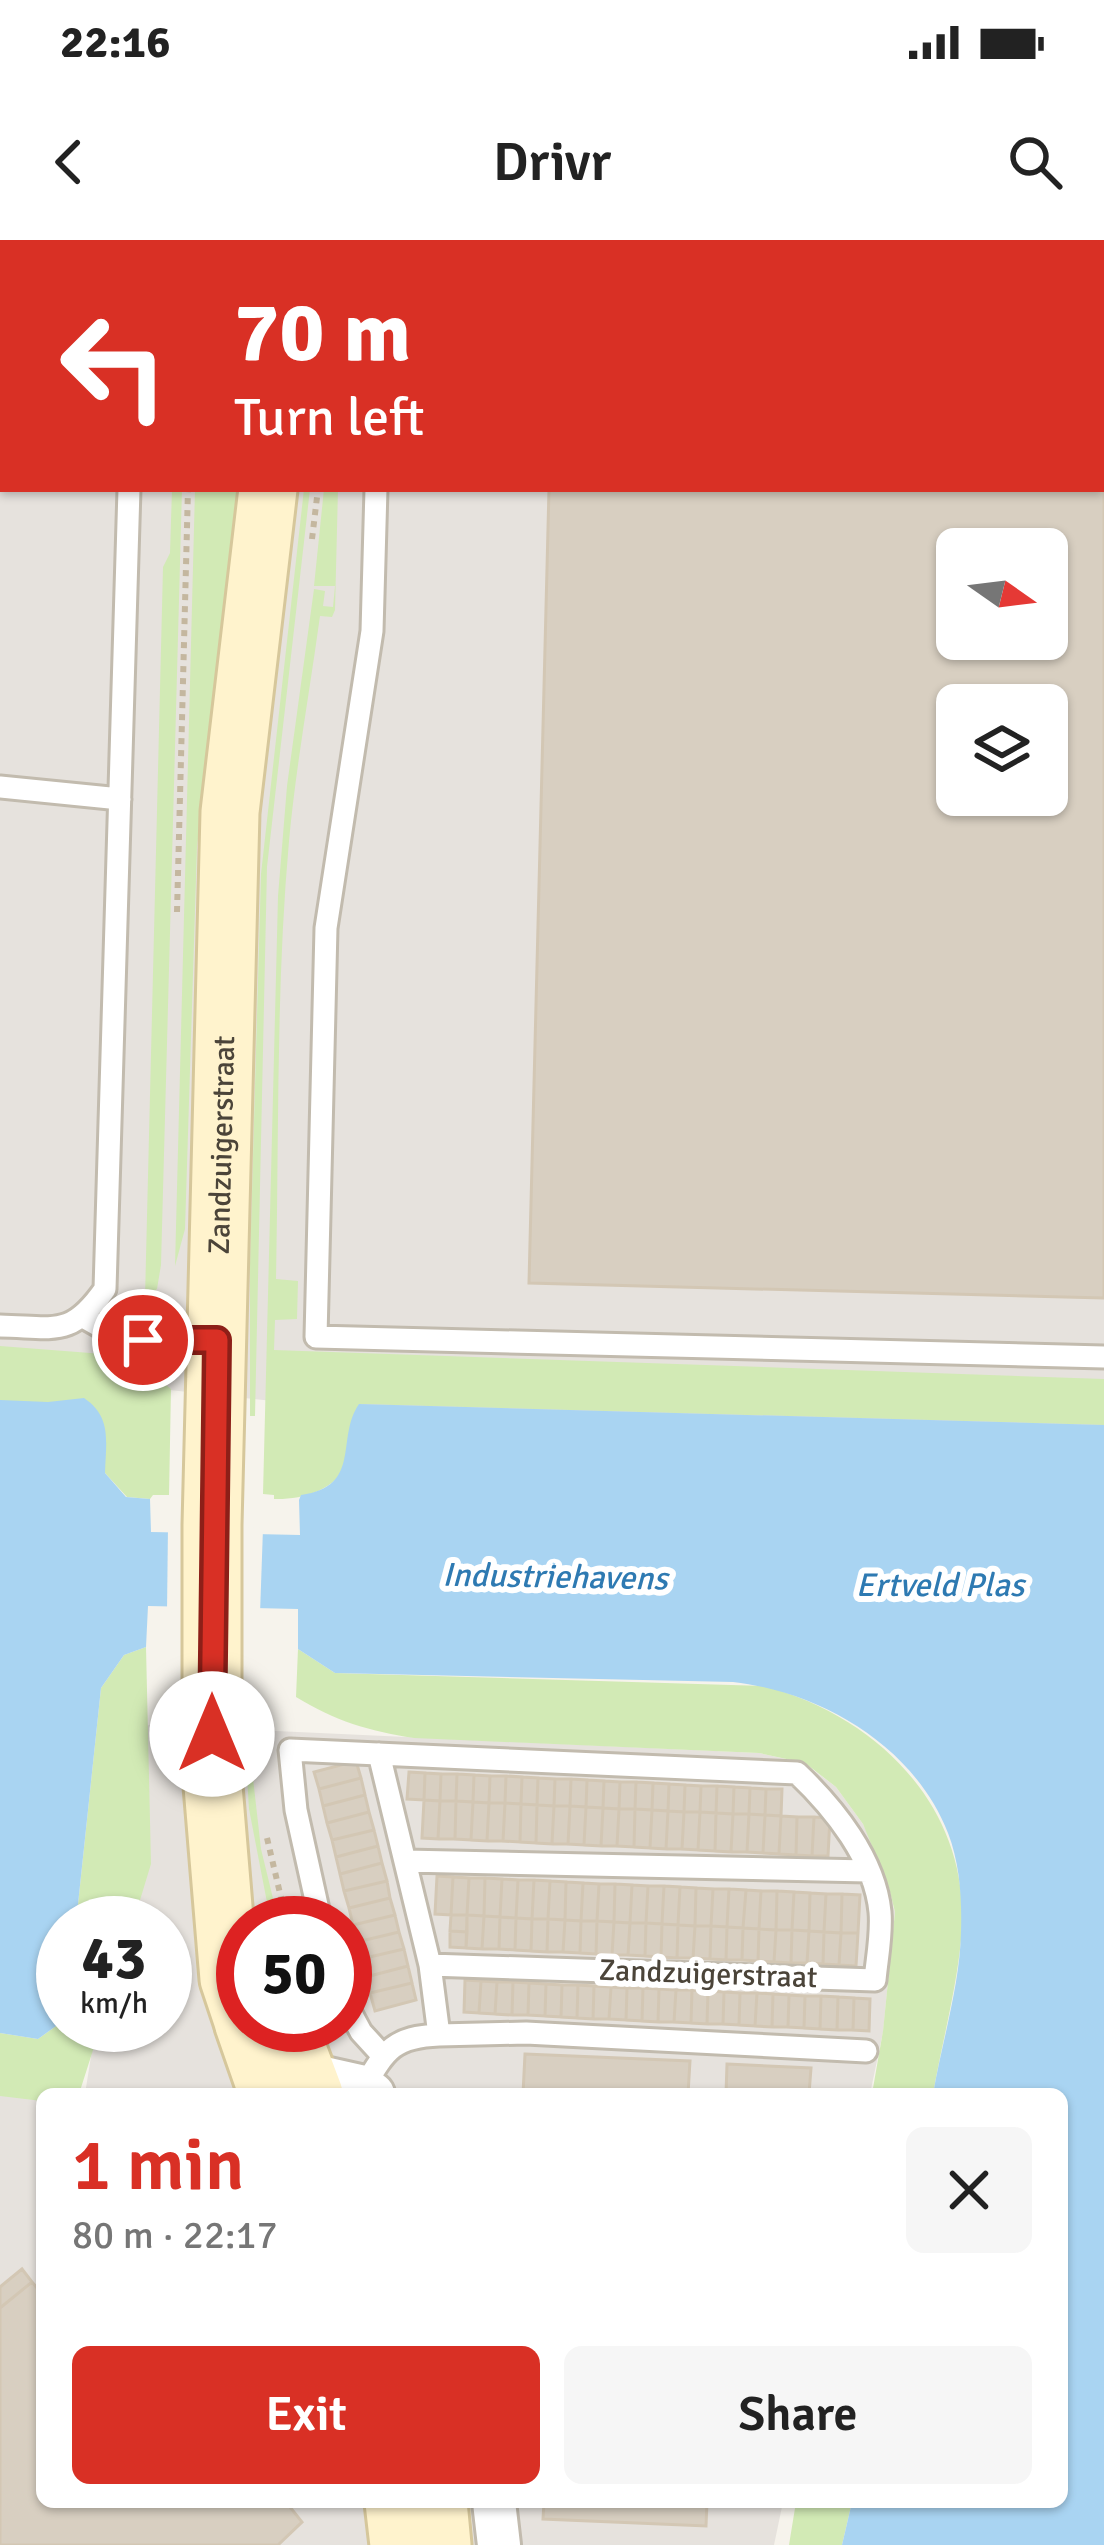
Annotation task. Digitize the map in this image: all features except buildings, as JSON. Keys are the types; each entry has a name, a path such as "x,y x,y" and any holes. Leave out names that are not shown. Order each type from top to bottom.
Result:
{"main road":[{"name":"Zandzuigerstraat","path":"234,1896 212,1774 212,1525 230,812 268,492"},
{"name":"Zandzuigerstraat","path":"291,2052 328,2075"},
{"path":"395,2508 399,2545"},
{"path":"439,2508 442,2545"}],"street":[{"path":"495,2508 499,2545"}],"lane":[{"path":"0,1326 62,1328 85,1318 105,1288 129,492"},
{"path":"376,492 372,631 326,928 316,1337 1104,1357"},
{"path":"0,787 120,799"},
{"path":"85,1318 111,1335 217,1340"},
{"name":"Zandzuigerstraat","path":"315,1896 296,1810 290,1750 797,1773 826,1802 868,1871 880,1914 875,1980 430,1965"},
{"path":"379,1754 430,1965 439,2035"},
{"path":"405,1861 868,1871"},
{"path":"328,2075 406,2037 439,2035 526,2033 866,2051"}],"shaded area":[{"path":"0,492 1104,492 1104,1490 104,1383 0,1453"},
{"path":"145,1725 759,1753 804,1763 836,1787 863,1824 895,1912 883,2032 871,2088 86,2088 92,2052 192,2052 192,1896 117,1896"},
{"path":"0,2062 36,2089 36,2508 782,2508 774,2545 0,2545"}],"green space":[{"path":"172,492 182,492 161,1265 157,1289 145,1298 163,567 170,553"},
{"path":"195,492 239,492 197,847 185,1229 175,1266"},
{"path":"304,492 310,492 267,867 255,1416 250,1416 250,1264 261,874"},
{"path":"324,492 338,492 335,610 332,617 320,616 289,841 280,1005 276,1279 298,1281 297,1319 275,1320 274,1350 1104,1379 1104,1425 360,1404 351,1424 346,1461 335,1480 295,1498 263,1494 278,896 287,786 314,589 325,591 323,606 333,607 335,586 314,586"},
{"path":"0,1346 129,1356 171,1389 169,1495 127,1497 105,1473 0,1417"},
{"path":"146,1647 151,1864 141,1896 79,1896 101,1688 124,1655"},
{"path":"298,1649 335,1673 765,1686 846,1721 911,1777 935,1812 952,1851 961,1894 961,1940 934,2088 873,2088 895,1912 863,1824 836,1787 805,1763 759,1753 414,1738 339,1719 296,1697"},
{"path":"245,1742 249,1743 261,1849 272,1896 266,1896 249,1809"},
{"path":"0,2033 36,2039 36,2052 92,2052 81,2088 36,2088 36,2100 0,2096"},
{"path":"795,2508 851,2508 842,2545 789,2545"}],"water":[{"name":"Ertveld Plas","path":"84,1398 93,1405 103,1422 105,1473 126,1497 150,1499 151,1532 300,1535 301,1495 333,1482 359,1404 1104,1425 1104,2545 842,2545 851,2508 1068,2508 1068,2088 934,2088 960,1952 960,1894 952,1845 933,1802 912,1774 861,1729 831,1711 766,1688 733,1682 335,1673 298,1649 298,1609 148,1606 146,1647 124,1655 101,1688 79,1896 36,1896 36,2039 0,2033 0,1400"}],"pier":[{"path":"168,1526 263,1528 260,1614 167,1612"}],"route":[{"path":"143,1340 217,1340 212,1734"}],"water label":[{"name":"Industriehavens","path":"555,1577"}]}
